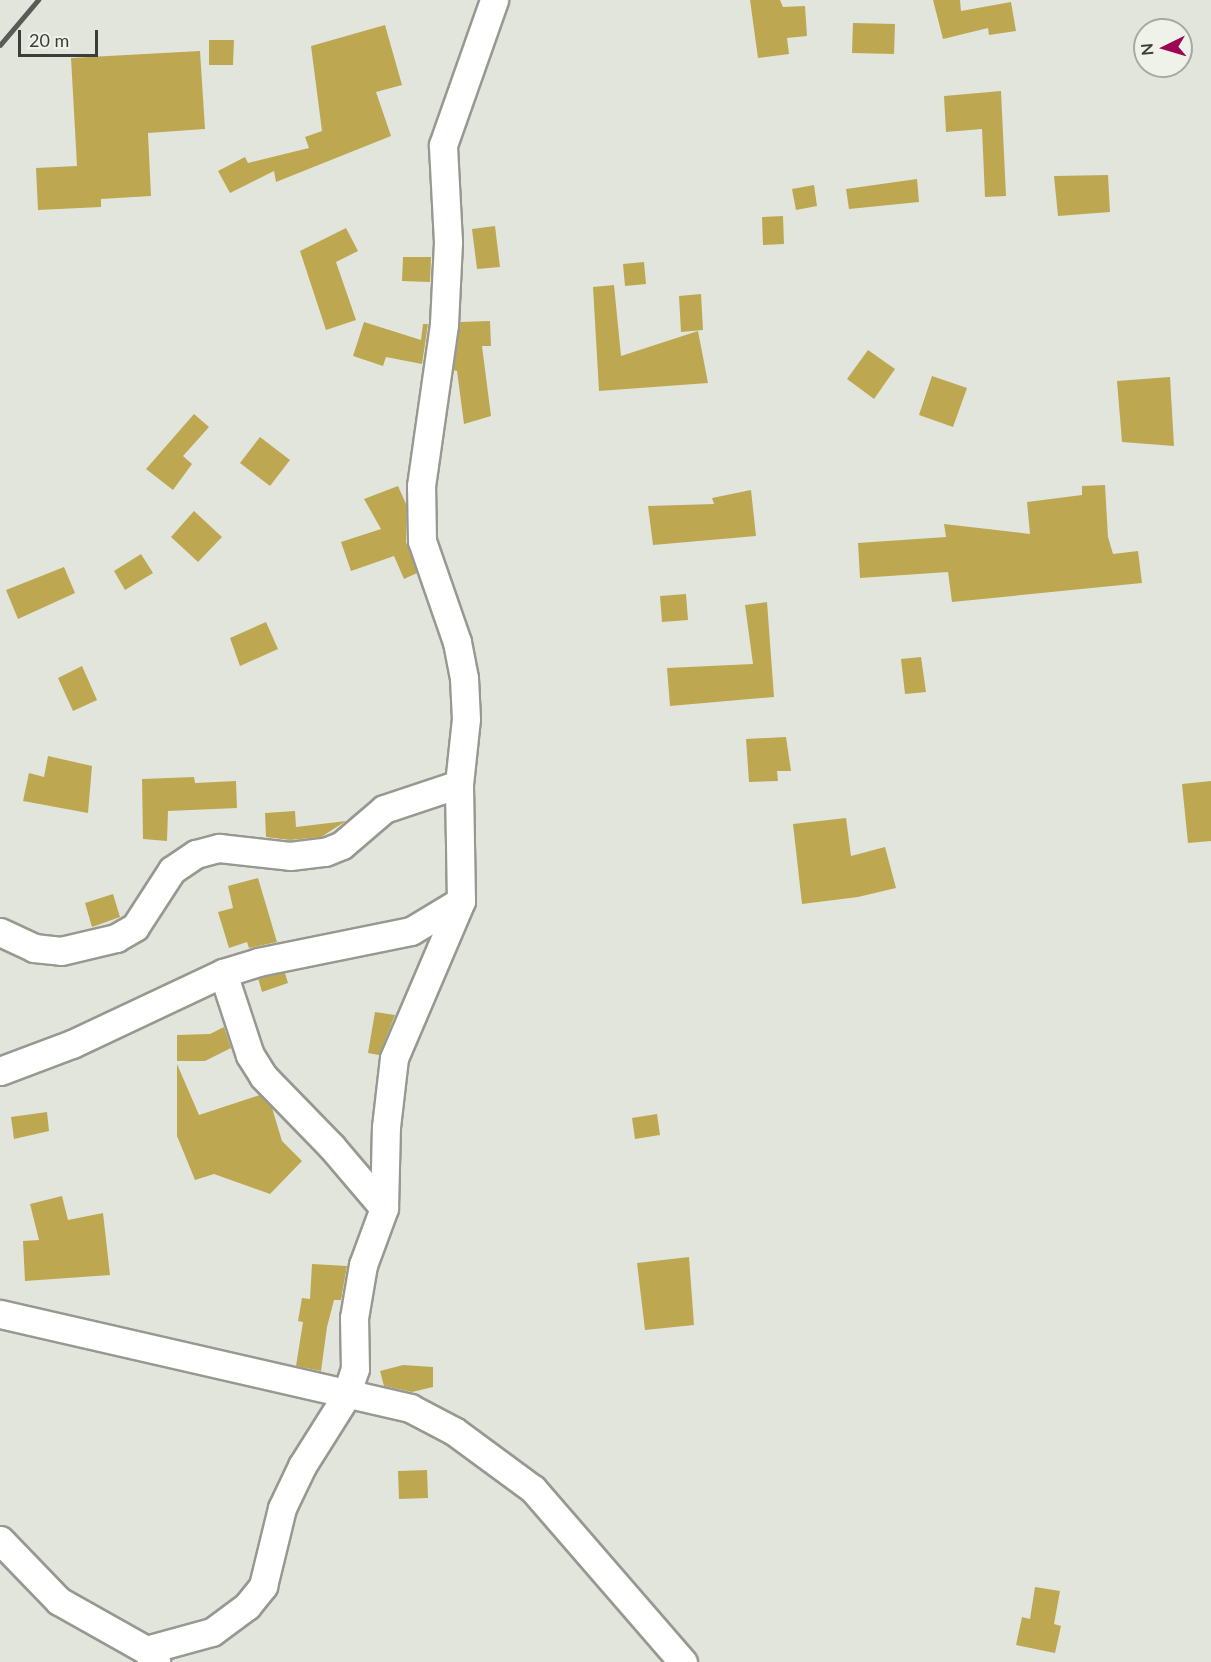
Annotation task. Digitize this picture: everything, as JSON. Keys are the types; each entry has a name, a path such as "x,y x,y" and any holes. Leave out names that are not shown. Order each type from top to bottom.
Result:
{"street":[{"path":"0,1540 58,1601 151,1656 212,1632 247,1606 263,1586 282,1508 302,1466 346,1396 355,1369 354,1318 363,1265 384,1208 386,1126 394,1058 461,901 459,784 466,719 464,678 457,642 422,541 421,486 444,324 448,242 443,145 494,0"},
{"path":"0,932 34,948 61,951 116,938 135,927 149,910 172,870 196,854 219,848 290,856 325,852 342,845 384,809 459,784"},
{"path":"0,1071 72,1044 223,973 258,962 411,931 461,901"},
{"path":"223,973 250,1055 263,1076 332,1147 384,1208"},
{"path":"0,1314 346,1396 410,1408 454,1431 505,1466 571,1529 683,1662"}],"building":[{"path":"750,0 780,0 783,7 805,6 807,36 787,38 789,54 758,58"},
{"path":"933,0 960,0 961,11 1011,2 1016,31 989,35 988,28 943,39"},
{"path":"853,23 895,24 894,54 852,53"},
{"path":"385,25 402,85 376,92 391,136 276,182 274,171 230,193 218,171 245,157 248,163 309,148 305,137 322,131 311,46"},
{"path":"209,40 234,40 233,65 209,65"},
{"path":"200,51 205,129 148,133 151,196 101,199 101,207 38,210 36,168 77,166 71,58"},
{"path":"1001,91 1006,196 985,197 982,129 946,132 944,96"},
{"path":"1108,175 1110,212 1058,216 1054,176"},
{"path":"917,179 919,202 849,209 846,189"},
{"path":"814,185 817,206 796,210 792,189"},
{"path":"783,216 784,244 763,245 762,217"},
{"path":"495,226 500,267 477,269 472,229"},
{"path":"346,228 358,251 336,262 356,320 326,330 300,251"},
{"path":"403,257 431,257 430,282 402,281"},
{"path":"644,262 646,284 625,286 623,264"},
{"path":"614,285 621,356 698,331 708,383 599,391 593,287"},
{"path":"701,294 703,330 681,332 679,296"},
{"path":"490,321 491,346 482,346 491,416 464,424 457,371 453,370 460,322"},
{"path":"364,322 421,340 423,324 428,324 422,364 386,357 383,366 353,356"},
{"path":"868,350 895,369 874,399 847,379"},
{"path":"932,376 967,388 953,427 919,415"},
{"path":"1170,377 1174,446 1122,442 1117,381"},
{"path":"194,414 209,427 183,456 192,464 173,490 146,469"},
{"path":"260,437 290,460 270,486 240,463"},
{"path":"1105,485 1108,537 1113,554 1138,551 1142,583 952,602 948,572 860,578 858,543 946,537 944,524 1030,534 1027,502 1082,495 1082,486"},
{"path":"398,486 406,504 406,542 417,573 404,579 394,556 351,571 341,542 381,529 364,499"},
{"path":"751,490 756,536 653,545 648,506 714,504 712,498"},
{"path":"194,511 222,537 198,562 171,537"},
{"path":"141,554 153,573 125,590 114,571"},
{"path":"64,567 75,593 18,619 6,590"},
{"path":"686,594 688,620 662,622 660,596"},
{"path":"767,602 774,697 670,706 667,668 753,664 745,605"},
{"path":"266,622 278,649 240,666 230,638"},
{"path":"921,657 926,692 905,694 901,659"},
{"path":"82,666 97,700 73,711 58,678"},
{"path":"786,737 791,771 777,771 778,781 749,782 746,739"},
{"path":"48,756 92,766 88,813 23,801 29,773 44,777"},
{"path":"194,777 195,783 236,781 237,808 168,811 167,841 143,839 142,779"},
{"path":"1211,781 1211,841 1188,843 1182,784"},
{"path":"295,811 296,827 346,821 321,837 290,840 266,837 265,813"},
{"path":"846,818 851,856 885,847 896,888 858,897 802,904 793,824"},
{"path":"258,878 277,942 249,948 247,942 229,948 218,912 233,908 228,886"},
{"path":"113,894 120,917 92,927 85,903"},
{"path":"285,973 288,983 262,992 258,978"},
{"path":"375,1012 395,1015 379,1055 368,1053"},
{"path":"224,1027 231,1048 205,1061 177,1061 177,1035 210,1034"},
{"path":"177,1064 199,1115 260,1095 272,1108 282,1141 302,1161 270,1194 214,1174 195,1180 177,1136"},
{"path":"47,1112 49,1131 14,1139 11,1117"},
{"path":"657,1114 660,1135 635,1139 632,1118"},
{"path":"62,1196 68,1220 103,1213 110,1275 25,1281 23,1241 39,1240 30,1204"},
{"path":"689,1257 694,1325 645,1330 637,1263"},
{"path":"312,1264 347,1266 341,1300 334,1300 327,1327 321,1371 296,1366 303,1322 298,1321 302,1298 310,1299"},
{"path":"403,1365 433,1367 433,1387 412,1392 384,1386 380,1371"},
{"path":"427,1470 428,1498 399,1499 398,1471"},
{"path":"1035,1587 1060,1591 1054,1624 1061,1626 1055,1653 1016,1645 1022,1617 1030,1619"}],"railway":[{"path":"0,45 38,0"}]}
